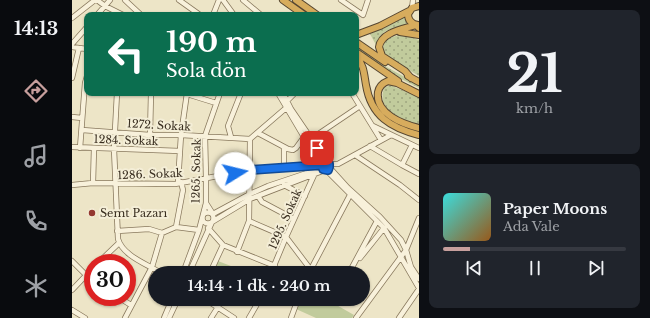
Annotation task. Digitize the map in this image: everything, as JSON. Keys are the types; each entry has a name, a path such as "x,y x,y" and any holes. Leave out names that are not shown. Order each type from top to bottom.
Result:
{"highway":[{"path":"283,0 300,12"},
{"path":"296,0 313,12"},
{"path":"359,34 380,26 410,9 419,6"},
{"path":"410,9 408,16 410,21 418,26"},
{"path":"411,78 405,71 387,60 380,53 379,47 381,42 388,34 418,26"},
{"path":"396,32 411,33 419,36"},
{"path":"359,44 398,71 419,82"},
{"path":"359,54 389,76 419,93"},
{"path":"359,60 364,68 368,96 379,115 394,127 419,135"},
{"path":"419,93 397,83 388,81 381,86 378,93 379,103 385,112 400,122 419,128"}],"street":[{"path":"73,15 96,0 113,12"},
{"path":"100,12 110,0"},
{"path":"125,0 138,12"},
{"path":"179,0 196,12"},
{"path":"214,12 219,0"},
{"path":"224,0 232,12"},
{"path":"243,0 257,12"},
{"path":"341,0 357,12"},
{"path":"359,14 362,16 368,0"},
{"path":"410,9 413,0"},
{"path":"84,31 72,46 84,49"},
{"path":"72,78 79,48"},
{"path":"80,148 85,96"},
{"path":"117,96 114,150 117,231 119,243 122,248 150,266"},
{"path":"150,135 151,96"},
{"path":"176,227 184,190 179,183 181,135 187,96"},
{"path":"193,96 216,103"},
{"name":"1265. Sokak","path":"186,266 199,230 206,203 205,136 219,96"},
{"path":"231,137 228,126 240,96"},
{"path":"280,96 304,136 325,166 350,195 384,228 419,289 400,318"},
{"path":"284,96 311,139 324,156 325,166 401,240 406,250 411,267 419,279"},
{"path":"287,101 292,96"},
{"path":"354,96 381,140"},
{"path":"311,139 360,106"},
{"path":"237,252 249,221 250,139 286,108"},
{"path":"72,117 82,118"},
{"path":"373,126 419,148"},
{"name":"1272. Sokak","path":"82,130 150,135 181,135 250,139"},
{"path":"258,133 290,150 296,148 304,136"},
{"path":"212,214 207,212 203,216 205,223 209,224 268,186 325,166 338,164 391,135"},
{"path":"402,165 412,145"},
{"path":"370,146 419,174"},
{"name":"1284. Sokak","path":"72,147 114,150 180,151"},
{"path":"284,147 284,168"},
{"path":"93,183 94,148"},
{"path":"355,155 400,185 419,200"},
{"path":"336,176 335,170 338,164"},
{"path":"250,197 258,196 315,174 325,166"},
{"name":"1286. Sokak","path":"72,185 93,183 179,183 250,170 325,166"},
{"name":"1295. Sokak","path":"274,266 294,218 315,174"},
{"path":"284,186 305,196"},
{"path":"313,266 350,195"},
{"path":"258,196 262,202 294,218"},
{"name":"1265. Sokak","path":"212,214 250,197"},
{"path":"192,266 214,217 206,203"},
{"path":"370,299 406,250 419,218"},
{"path":"249,221 286,237 306,266"},
{"path":"354,266 377,221"},
{"path":"117,231 149,228 162,233 176,227 199,230"},
{"path":"208,228 223,245 274,266"},
{"path":"354,266 384,228"},
{"path":"152,266 162,233"},
{"path":"413,234 419,237"},
{"path":"107,254 119,243"},
{"path":"213,266 223,245"},
{"path":"72,261 84,275"},
{"path":"136,297 148,275"},
{"path":"72,290 84,277"},
{"path":"125,318 131,306"},
{"path":"164,318 169,306"},
{"path":"170,318 175,306"},
{"path":"249,318 256,306"},
{"path":"291,318 295,306"},
{"path":"358,318 366,306"},
{"path":"212,318 218,307 234,318"},
{"path":"72,310 85,318"}],"green space":[{"path":"404,16 407,25 392,28 384,32 376,45 370,34"},
{"path":"404,35 419,40 419,76 384,55 384,45 388,39 395,36"},
{"path":"359,47 385,66 419,85 419,88 394,75 359,51"},
{"path":"390,85 419,97 419,125 398,117 387,108 384,103 384,88"},
{"path":"218,261 231,266 216,266"},
{"path":"298,306 338,306 354,315 352,318 316,318 296,309"}],"place":[{"name":"Semt Pazarı","path":"92,213"}],"route":[{"path":"235,173 250,170 322,165 323,169 328,170 329,164 326,163 324,156 317,148"}]}
